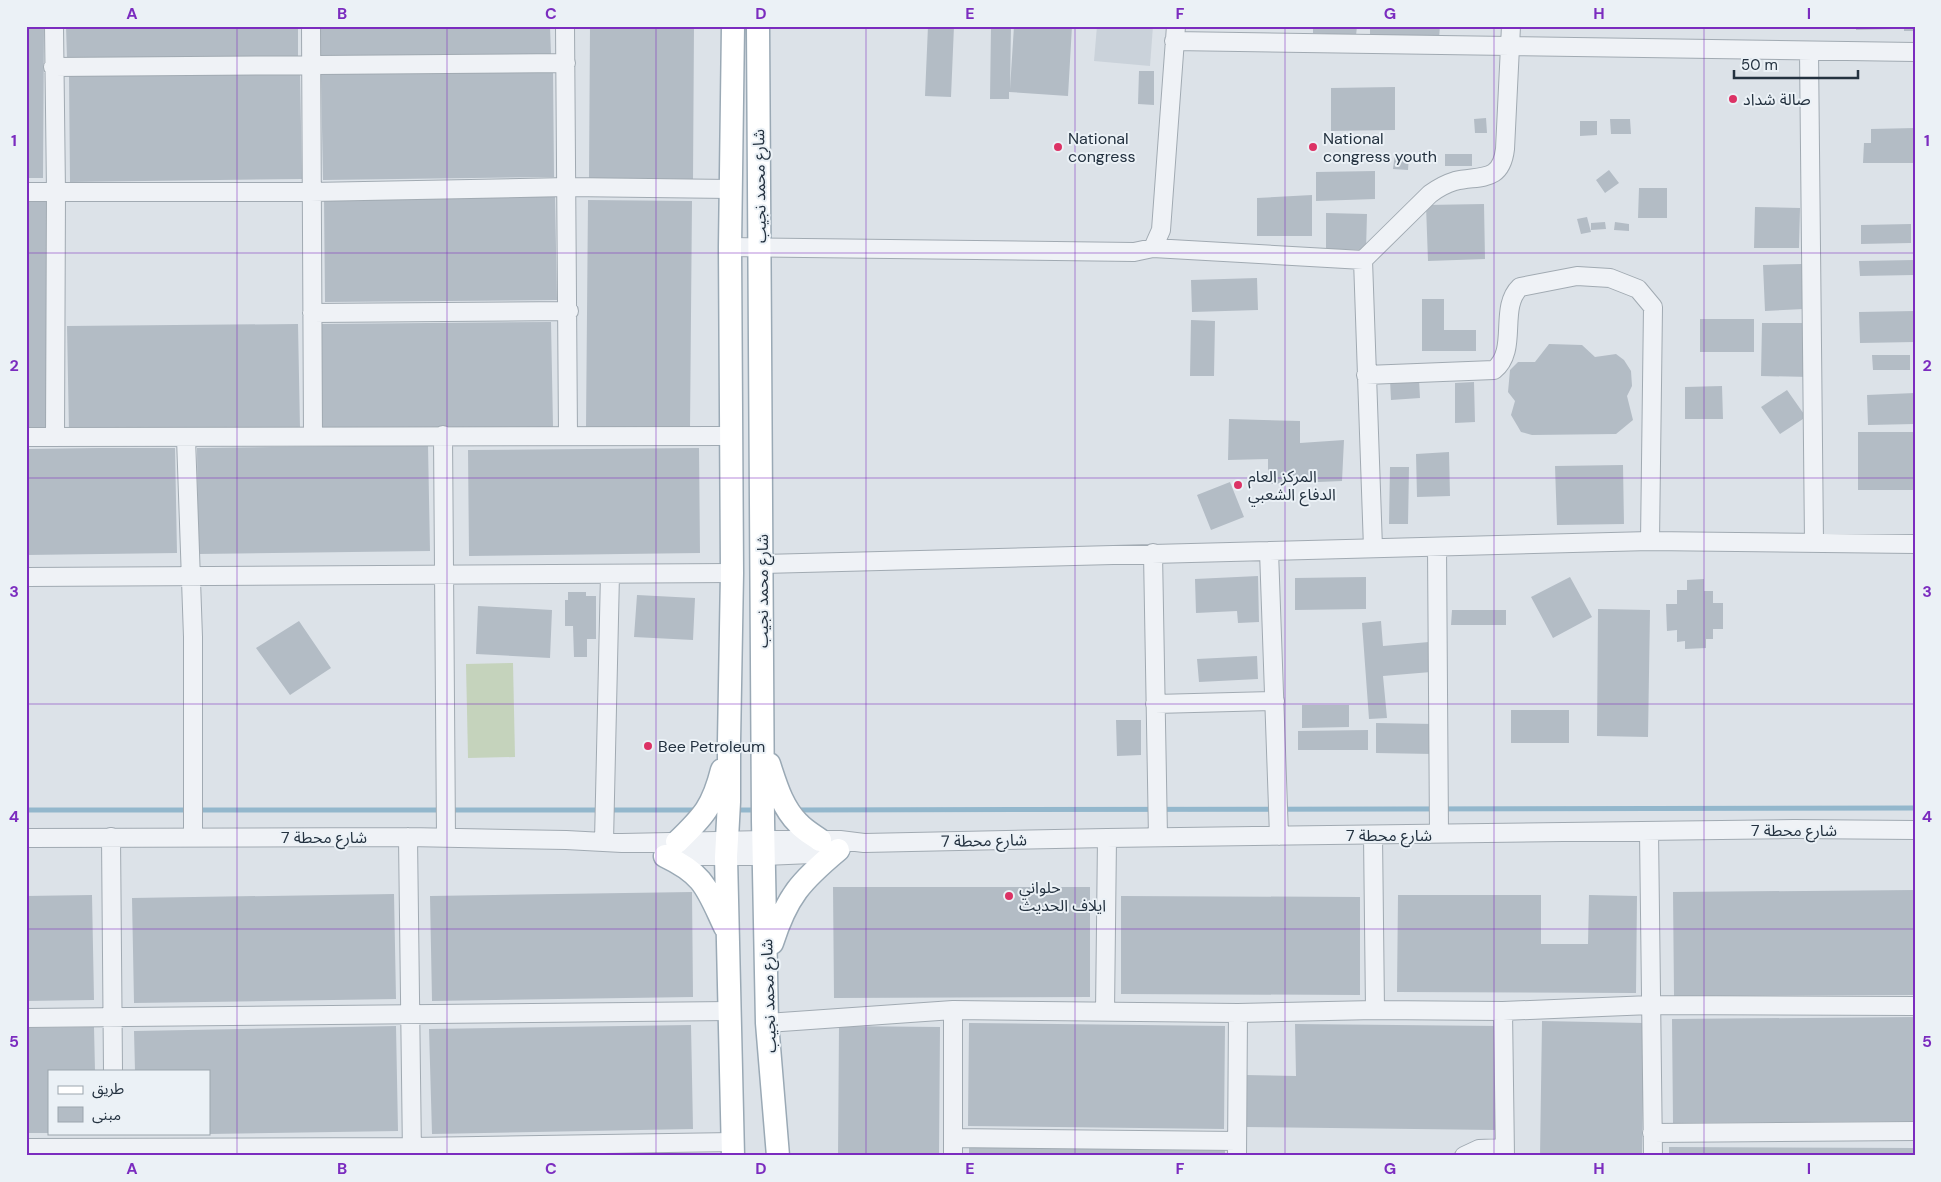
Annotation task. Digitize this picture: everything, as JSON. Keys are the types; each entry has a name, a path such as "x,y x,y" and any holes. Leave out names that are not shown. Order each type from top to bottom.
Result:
{"main road":[{"name":"شارع محمد نجيب","path":"733,26 730,189 733,436 727,849 733,1149"},
{"name":"شارع محمد نجيب","path":"758,26 763,564 762,744 767,1023 778,1156"},
{"path":"729,742 713,800 706,812 671,849 707,888 729,936"},
{"path":"762,744 780,796 787,808 799,825 829,845 813,870 797,889 780,920 767,958"}],"street":[{"path":"54,26 56,193 55,438"},
{"path":"311,26 313,436"},
{"path":"565,26 569,310 568,435"},
{"path":"1372,548 1363,260 1430,194 1442,186 1455,181 1490,175 1498,170 1503,162 1505,150 1511,26"},
{"path":"1153,248 1161,230 1175,34 1510,46 1915,52"},
{"path":"1809,51 1814,542"},
{"path":"53,67 566,64"},
{"path":"26,192 311,192 568,187 730,189"},
{"path":"730,247 1134,252 1153,248 1363,260"},
{"path":"1366,375 1494,370 1502,363 1506,352 1511,302 1513,293 1520,287 1577,276 1610,278 1638,289 1653,307 1650,541"},
{"path":"312,313 569,310"},
{"path":"442,435 446,837"},
{"path":"26,437 733,436"},
{"path":"186,438 193,637 194,836"},
{"path":"763,564 1650,541 1915,544"},
{"path":"1438,547 1438,834"},
{"path":"1270,551 1279,836"},
{"path":"1153,553 1158,837"},
{"path":"26,577 732,573"},
{"path":"604,841 610,574"},
{"path":"1155,704 1275,701"},
{"name":"شارع محطة 7","path":"26,838 194,836 446,837 604,841 622,843 640,850 764,848 812,854 829,845 864,843 1158,837 1794,829 1915,830"},
{"path":"1649,832 1653,1156"},
{"path":"1373,835 1375,1010"},
{"path":"111,837 113,1070"},
{"path":"408,837 412,1151"},
{"path":"1105,1012 1106,838"},
{"path":"767,1023 952,1010 1238,1013 1375,1010 1504,1011 1651,1005 1915,1006"},
{"path":"952,1010 953,1156"},
{"path":"26,1018 730,1011"},
{"path":"1464,1156 1479,1149 1504,1152 1504,1011"},
{"path":"953,1138 1237,1148 1238,1013"},
{"path":"1652,1134 1915,1131"},
{"path":"26,1148 114,1146 412,1151 733,1149"}],"shaded area":[{"path":"1097,26 1153,26 1150,66 1094,61"}],"green space":[{"path":"513,663 515,757 468,758 466,664"}],"building":[{"path":"26,26 44,26 43,178 26,178"},
{"path":"66,26 298,26 298,57 67,59"},
{"path":"319,26 550,26 551,54 319,57"},
{"path":"590,26 694,26 693,179 589,178"},
{"path":"928,26 954,26 951,97 925,96"},
{"path":"991,26 1011,26 1010,89 1014,26 1072,26 1068,96 1009,92 1009,99 990,99"},
{"path":"1313,26 1357,26 1356,36 1313,33"},
{"path":"1370,26 1440,26 1439,38 1370,36"},
{"path":"1856,26 1892,26 1894,29 1856,30"},
{"path":"1904,26 1915,26 1915,31 1904,31"},
{"path":"553,71 554,177 323,180 321,74"},
{"path":"1139,71 1154,71 1154,105 1138,104"},
{"path":"300,73 302,179 70,182 69,76"},
{"path":"1395,87 1395,130 1331,131 1331,88"},
{"path":"1486,118 1487,133 1475,133 1474,119"},
{"path":"1610,119 1630,119 1631,134 1611,134"},
{"path":"1580,121 1597,121 1597,135 1580,136"},
{"path":"1915,128 1915,163 1863,163 1864,143 1871,143 1871,129"},
{"path":"1395,154 1409,156 1408,170 1393,169"},
{"path":"1445,154 1472,154 1472,166 1445,166"},
{"path":"1609,170 1619,183 1605,193 1596,180"},
{"path":"1375,171 1375,199 1316,201 1316,172"},
{"path":"1639,188 1667,188 1667,218 1638,218"},
{"path":"555,194 557,300 325,302 324,197"},
{"path":"1312,195 1312,236 1257,236 1257,198"},
{"path":"26,200 50,200 49,428 26,428"},
{"path":"588,200 692,201 690,429 586,428"},
{"path":"1484,204 1485,259 1428,261 1426,205"},
{"path":"1755,207 1800,208 1799,248 1754,248"},
{"path":"1326,213 1367,214 1366,250 1326,249"},
{"path":"1587,217 1591,232 1581,234 1577,219"},
{"path":"1605,222 1606,229 1591,230 1591,223"},
{"path":"1615,222 1629,224 1629,231 1614,230"},
{"path":"1911,224 1911,243 1861,244 1861,225"},
{"path":"1914,260 1914,275 1860,276 1859,261"},
{"path":"1802,264 1804,309 1765,311 1763,265"},
{"path":"1257,278 1258,310 1192,312 1191,280"},
{"path":"1422,299 1444,299 1444,330 1476,330 1476,351 1422,351"},
{"path":"1915,311 1915,342 1860,343 1859,312"},
{"path":"1700,319 1754,319 1754,352 1700,352"},
{"path":"1191,320 1215,321 1214,376 1190,376"},
{"path":"551,322 553,427 321,430 320,324"},
{"path":"1762,323 1810,323 1809,377 1761,376"},
{"path":"298,324 300,429 69,432 67,326"},
{"path":"1549,344 1582,345 1595,357 1616,354 1624,360 1631,371 1632,386 1627,396 1633,420 1616,434 1532,435 1521,432 1511,415 1515,401 1508,392 1510,370 1518,362 1535,362"},
{"path":"1872,355 1910,355 1910,370 1873,370"},
{"path":"1419,379 1420,398 1391,400 1390,380"},
{"path":"1474,382 1475,422 1455,423 1455,383"},
{"path":"1722,386 1723,419 1685,419 1685,387"},
{"path":"1787,390 1806,417 1780,434 1761,407"},
{"path":"1915,393 1915,424 1868,425 1867,395"},
{"path":"1229,419 1300,421 1300,443 1344,440 1342,481 1268,484 1268,459 1228,460"},
{"path":"1858,432 1915,432 1915,490 1858,490"},
{"path":"428,445 430,551 198,554 197,448"},
{"path":"175,448 177,553 26,555 26,449"},
{"path":"699,448 700,553 469,556 468,450"},
{"path":"1449,452 1450,496 1417,497 1416,454"},
{"path":"1623,465 1624,524 1557,525 1555,466"},
{"path":"1390,467 1409,467 1408,524 1389,524"},
{"path":"1230,482 1244,517 1211,530 1197,495"},
{"path":"1258,576 1259,622 1238,623 1237,611 1196,613 1195,579"},
{"path":"1366,577 1366,609 1295,610 1295,578"},
{"path":"1570,577 1592,617 1553,638 1531,597"},
{"path":"1704,579 1704,591 1713,591 1713,603 1723,603 1723,629 1713,629 1713,639 1706,639 1706,648 1685,649 1685,641 1677,642 1677,630 1667,631 1666,604 1677,604 1677,590 1687,590 1687,580"},
{"path":"568,592 586,592 586,596 596,596 596,639 587,639 587,657 574,657 573,626 565,626 565,600 568,600"},
{"path":"637,595 695,598 693,640 634,637"},
{"path":"478,606 552,610 550,658 476,654"},
{"path":"1598,609 1650,610 1648,737 1597,736"},
{"path":"1452,610 1506,610 1506,625 1451,625"},
{"path":"299,621 331,668 290,695 256,648"},
{"path":"1381,621 1383,646 1429,642 1431,672 1383,676 1387,718 1369,719 1362,623"},
{"path":"1257,656 1258,679 1199,682 1197,659"},
{"path":"1302,705 1349,705 1349,727 1302,728"},
{"path":"1511,710 1569,710 1569,743 1511,743"},
{"path":"1116,720 1141,720 1141,755 1117,756"},
{"path":"1376,723 1434,724 1433,754 1376,753"},
{"path":"1368,730 1368,750 1298,750 1298,731"},
{"path":"833,887 1090,887 1090,997 834,998"},
{"path":"1915,890 1915,995 1674,996 1673,892"},
{"path":"692,892 693,997 432,1001 430,896"},
{"path":"394,894 396,999 134,1003 132,898"},
{"path":"92,895 94,1000 26,1001 26,896"},
{"path":"1398,895 1541,895 1541,944 1588,944 1589,895 1637,896 1636,993 1397,992"},
{"path":"1121,896 1360,897 1360,995 1121,994"},
{"path":"1915,1017 1915,1121 1673,1123 1672,1019"},
{"path":"1542,1021 1644,1023 1642,1156 1540,1156"},
{"path":"969,1023 1225,1026 1224,1129 968,1126"},
{"path":"1295,1024 1498,1026 1497,1130 1245,1127 1246,1075 1296,1076"},
{"path":"691,1025 693,1129 432,1134 429,1029"},
{"path":"396,1026 398,1131 210,1134 210,1070 135,1070 134,1031"},
{"path":"839,1026 940,1027 939,1156 838,1156"},
{"path":"94,1027 95,1070 48,1070 48,1133 26,1133 26,1028"},
{"path":"136,1134 153,1134 153,1135"},
{"path":"969,1147 1225,1150 1225,1156 969,1156"},
{"path":"1669,1147 1915,1148 1915,1156 1669,1156"}],"waterway":[{"path":"794,810 1915,808"},
{"path":"26,810 698,810"},
{"path":"734,810 758,810"}],"place":[{"name":"صالة شداد","path":"1733,99"},
{"name":"National congress","path":"1058,147"},
{"name":"National congress youth","path":"1313,147"},
{"name":"المركز العام الدفاع الشعبي","path":"1238,485"},
{"name":"Bee Petroleum","path":"648,746"},
{"name":"حلواني ايلاف الحديث","path":"1009,896"}]}
